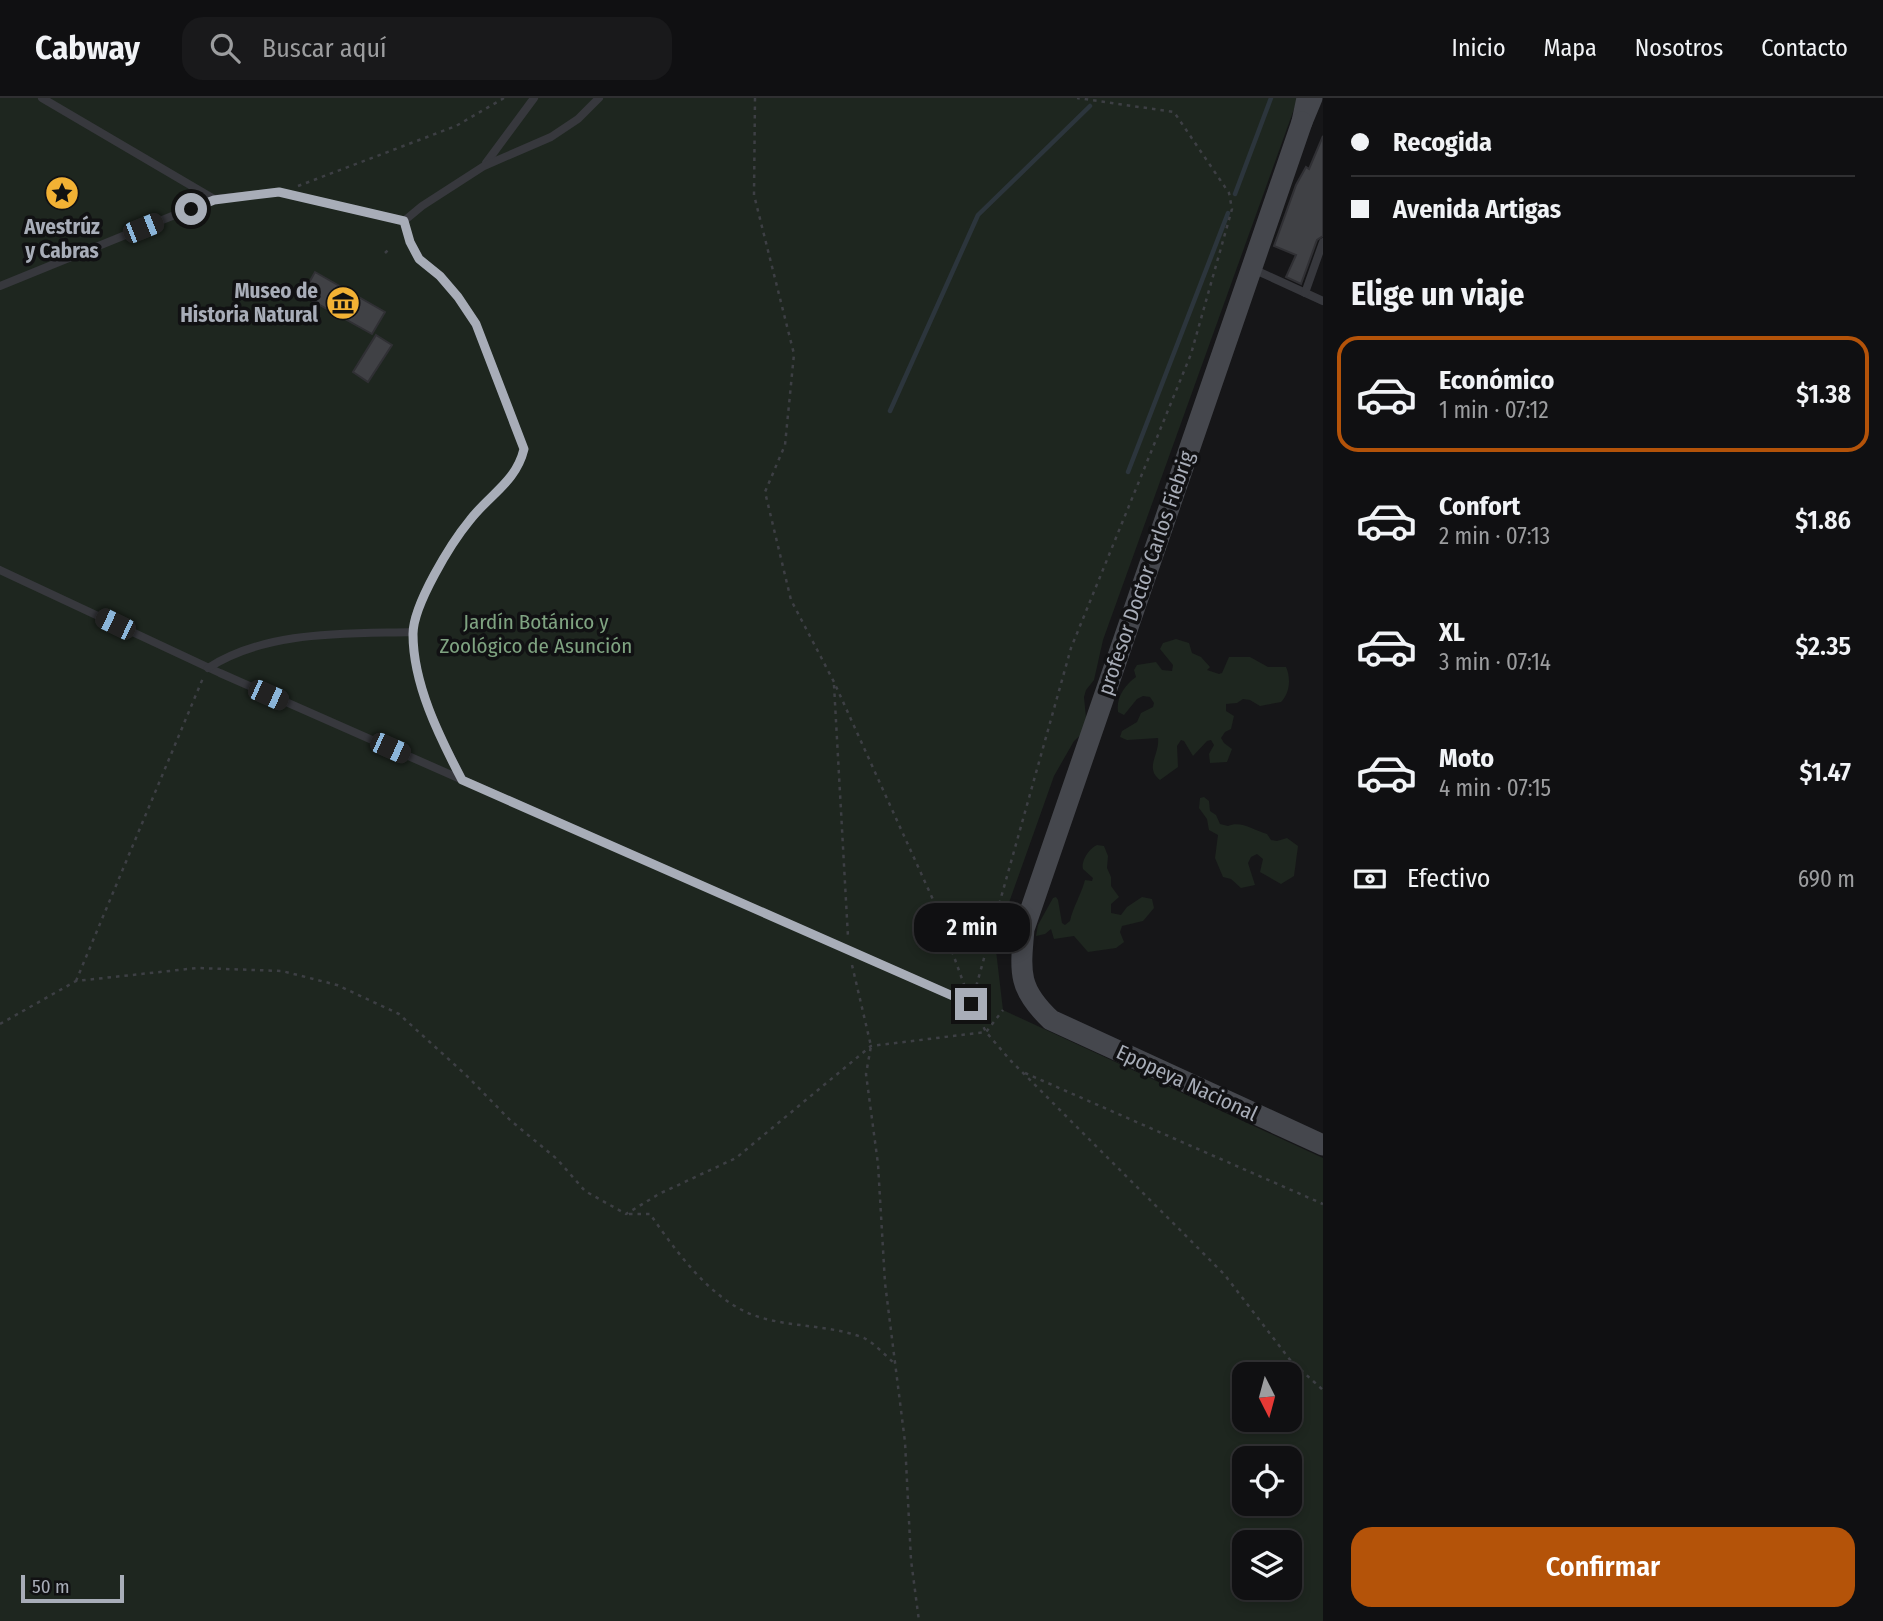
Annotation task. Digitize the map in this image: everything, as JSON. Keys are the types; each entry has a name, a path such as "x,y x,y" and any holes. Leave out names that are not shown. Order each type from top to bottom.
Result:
{"street":[{"name":"profesor Doctor Carlos Fiebrig","path":"1303,122 1307,98"},
{"name":"profesor Doctor Carlos Fiebrig","path":"1051,1020 1033,1003 1023,982 1021,958 1024,929 1312,98"},
{"name":"Epopeya Nacional","path":"1051,1020 1323,1145"}],"lane":[{"path":"42,98 214,200"},
{"path":"484,166 534,98"},
{"path":"404,221 422,206 484,166 551,137 578,119 599,98"},
{"path":"0,285 214,200 279,192 404,221"},
{"path":"404,221 410,242 419,259 440,276 476,324 524,449 520,467 469,520 428,586 418,606 413,632 420,683 462,780"},
{"path":"1305,293 1323,242"},
{"path":"1251,268 1323,301"},
{"path":"0,570 208,668 971,1004"},
{"path":"208,668 226,656 272,642 324,634 413,632"}],"path":[{"path":"279,192 456,126 504,98"},
{"path":"755,98 754,195 794,354 785,445 765,492 791,600 834,682 935,904 971,1004 986,1032 1022,1072 1224,1273 1290,1361 1323,1390"},
{"path":"971,1004 1071,648 1191,354 1232,209 1229,193 1174,112 1077,98"},
{"path":"385,253 389,249"},
{"path":"76,981 208,668"},
{"path":"834,682 849,950 870,1046 866,1074 878,1164 885,1283 905,1442 911,1560 919,1621"},
{"path":"0,1024 76,981 197,968 282,971 337,985 400,1014 510,1119 557,1159 585,1191 626,1214 650,1214 670,1242 727,1302 752,1314 786,1324 832,1328 867,1339 895,1363"},
{"path":"626,1214 736,1158 870,1046 986,1032 1003,1010"},
{"path":"1022,1072 1323,1203"}],"green space":[{"name":"Jardín Botánico y Zoológico de Asunción","path":"0,98 1298,98 1103,640 1094,680 1086,690 1084,732 1074,741 1054,776 995,942 1003,1010 1323,1158 1323,1621 0,1621"},
{"path":"1176,639 1189,643 1192,653 1201,657 1210,667 1207,670 1219,674 1229,657 1250,657 1268,667 1286,667 1289,685 1281,702 1260,706 1243,699 1237,703 1226,704 1226,711 1234,716 1231,729 1221,738 1232,749 1227,762 1210,763 1209,754 1214,745 1211,740 1193,756 1181,740 1177,746 1178,767 1160,780 1153,771 1158,738 1127,740 1120,737 1122,731 1137,722 1141,713 1153,707 1154,703 1150,697 1143,696 1137,699 1124,715 1118,712 1118,701 1128,684 1136,677 1134,670 1137,665 1156,662 1162,670 1172,671 1173,665 1160,649 1163,643"},
{"path":"1204,797 1209,801 1210,811 1216,815 1220,824 1242,825 1267,834 1271,840 1287,838 1298,846 1294,876 1281,884 1260,872 1263,859 1257,854 1251,857 1248,863 1255,885 1241,888 1231,879 1223,877 1215,858 1218,835 1209,830 1207,819 1199,808 1200,798"},
{"path":"1097,845 1104,846 1108,856 1107,868 1111,886 1119,897 1111,904 1111,913 1121,915 1127,907 1142,897 1152,899 1154,908 1143,921 1122,926 1120,932 1124,942 1116,948 1088,952 1074,936 1054,939 1051,929 1036,936 1038,925 1053,898 1058,900 1062,923 1065,925 1070,921 1085,880 1092,881 1093,878 1083,869 1083,862"}],"building":[{"path":"1323,136 1323,236 1317,240 1301,284 1286,277 1296,255 1274,246 1296,185 1306,167 1309,169"},
{"name":"Museo de Historia Natural","path":"315,272 385,312 372,334 302,295"},
{"path":"376,335 392,345 368,382 353,372"}],"waterway":[{"path":"1235,194 1271,98"},
{"path":"890,411 978,215 1090,106"},
{"path":"1128,472 1228,213"}],"place":[{"name":"Avestrúz y Cabras","path":"62,193"},
{"name":"Museo de Historia Natural","path":"343,303"}],"route":[{"path":"191,209 214,200 279,192 404,221 410,242 419,259 440,276 476,324 524,449 520,467 469,520 428,586 418,606 413,632 420,683 462,780 971,1004"}]}
